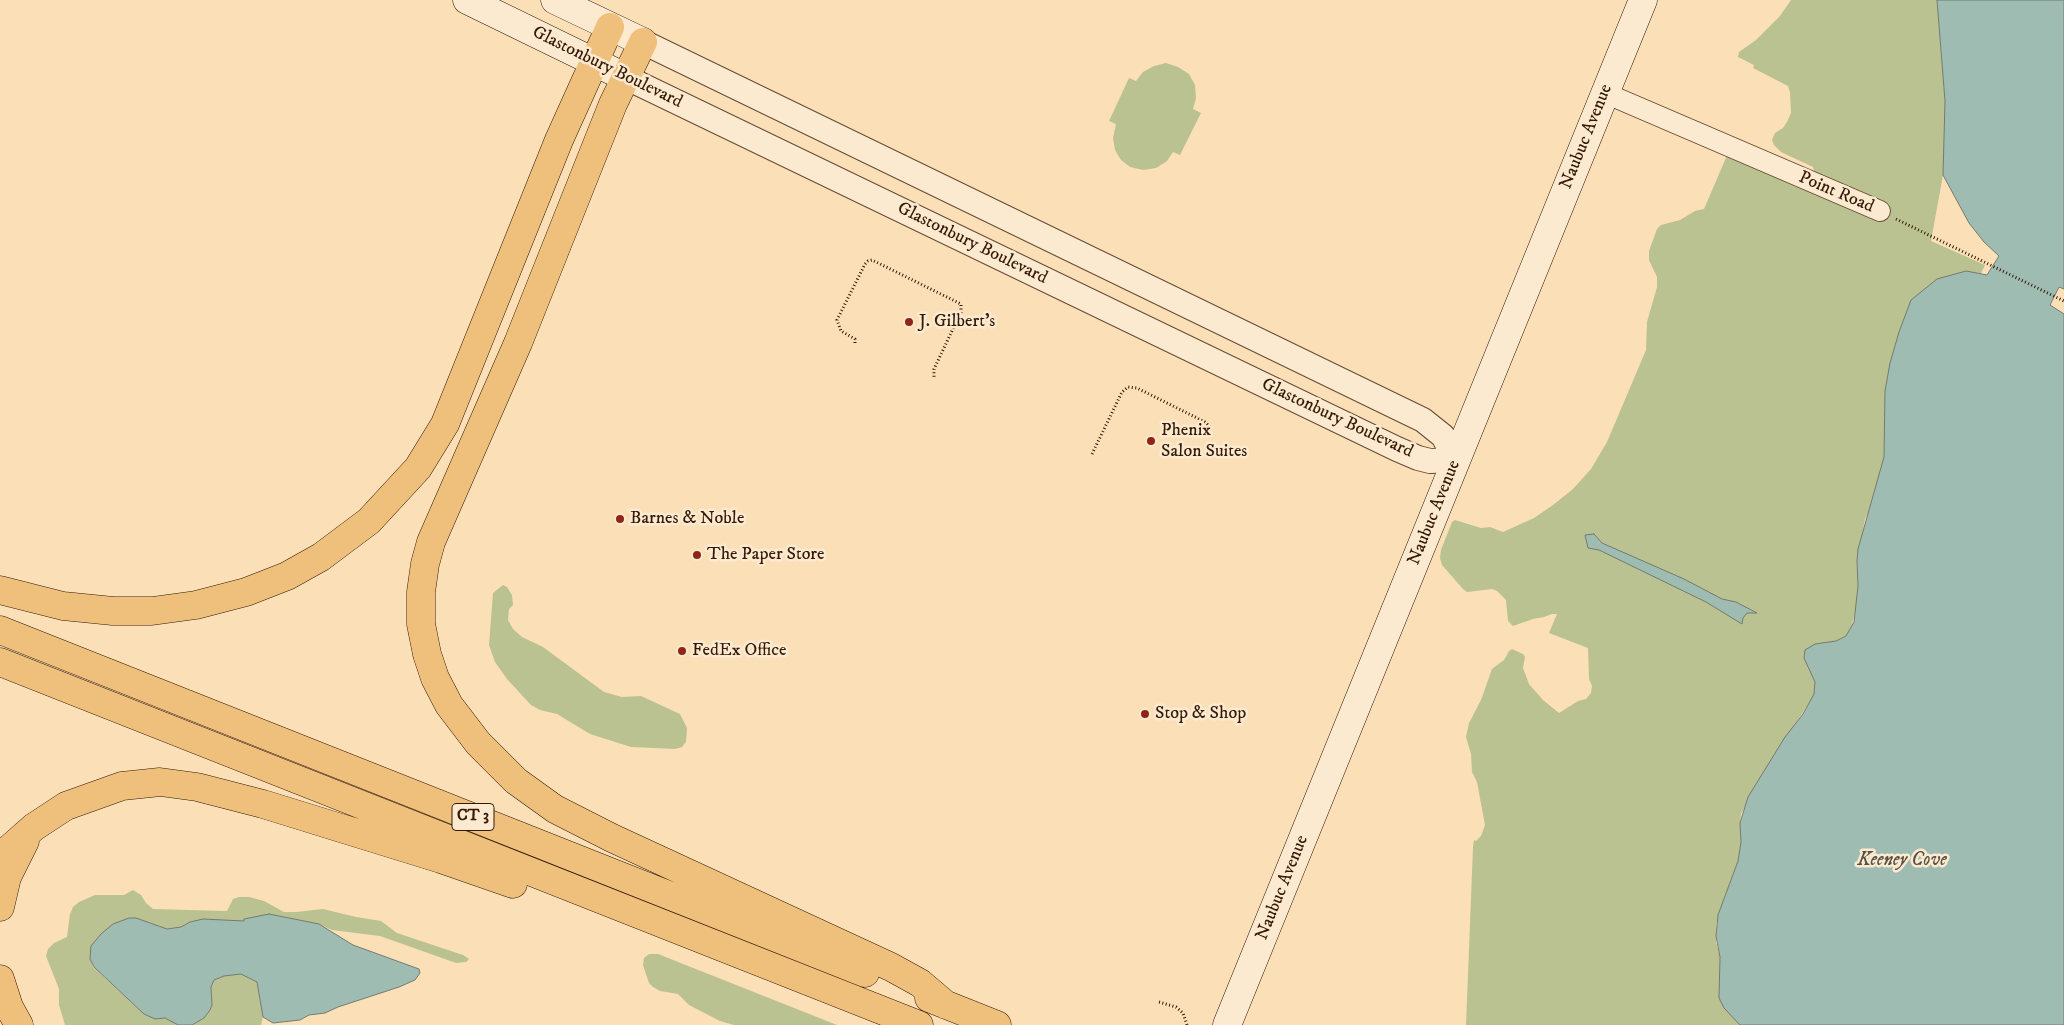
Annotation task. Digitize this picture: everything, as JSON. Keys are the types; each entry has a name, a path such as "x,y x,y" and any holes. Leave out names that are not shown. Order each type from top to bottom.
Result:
{"highway":[{"path":"0,590 62,606 113,611 152,611 196,605 246,592 287,576 321,557 369,521 418,468 445,424 556,149 610,27"},
{"path":"643,42 625,77 518,343 428,552 422,580 421,612 425,645 432,670 449,705 478,743 516,781 555,809 612,838 883,963 920,983 946,1005"},
{"name":"CT 3","path":"0,630 997,1025"},
{"name":"CT 3","path":"0,662 919,1025"},
{"path":"0,857 34,827 66,806 105,791 134,784 171,783 214,791 263,804 441,859 573,905 597,909 626,910"},
{"path":"0,908 7,877 34,827"},
{"path":"0,979 9,1007 19,1025"}],"main road":[{"name":"Glastonbury Boulevard","path":"466,0 625,77"},
{"name":"Glastonbury Boulevard","path":"555,0 643,42"},
{"name":"Naubuc Avenue","path":"1227,1025 1642,0"}],"street":[{"name":"Glastonbury Boulevard","path":"625,77 1402,451 1430,461 1456,460 1442,436 1423,420 643,42"},
{"name":"Point Road","path":"1605,93 1880,212"},
{"path":"1054,284 1071,250"},
{"path":"1087,300 1104,265"}],"path":[{"name":"Point Road","path":"1880,212 1991,264 2064,301"},
{"path":"855,343 855,339 841,332 837,320 864,264 872,260 961,304 961,312 934,369 934,377"},
{"path":"1092,454 1122,392 1128,387 1137,388 1205,422 1210,428 1210,436"},
{"path":"1159,1002 1176,1008 1183,1013 1188,1025"}],"green space":[{"path":"1791,0 1937,0 1945,101 1945,139 1943,175 1931,241 1985,265 1865,519 1857,561 1857,604 1850,632 1836,641 1814,695 1756,785 1741,814 1741,842 1738,861 1718,915 1716,926 1716,942 1720,957 1719,998 1740,1025 1466,1025 1473,847 1474,840 1476,841 1481,836 1485,825 1477,782 1472,772 1471,754 1466,737 1469,723 1481,700 1492,669 1504,660 1512,649 1523,654 1525,657 1523,668 1529,684 1543,700 1559,713 1578,701 1586,699 1591,693 1592,686 1589,679 1588,648 1549,633 1557,614 1513,626 1508,621 1506,600 1497,591 1492,589 1467,592 1463,589 1442,565 1440,558 1441,550 1452,522 1455,520 1481,528 1490,527 1503,532 1534,518 1553,505 1573,489 1591,469 1607,442 1646,350 1647,322 1657,287 1657,277 1649,260 1649,251 1657,229 1661,225 1680,220 1695,211 1704,209 1728,153 1807,186 1814,171 1813,167 1781,152 1772,140 1775,133 1783,128 1791,113 1788,86 1753,68 1754,65 1738,57 1739,52 1756,40 1780,16"},
{"path":"1166,63 1178,67 1189,74 1195,85 1196,98 1193,109 1201,113 1180,155 1173,152 1167,161 1156,168 1143,170 1130,167 1121,160 1115,150 1113,138 1116,124 1109,121 1129,78 1136,81 1143,72 1154,66"},
{"path":"503,585 507,587 512,595 513,605 509,609 508,620 513,629 522,637 543,647 604,692 622,697 641,696 680,714 687,728 686,742 682,747 675,749 631,747 590,734 557,714 540,710 531,705 507,679 495,662 489,645 493,593"},
{"path":"133,890 141,895 153,909 227,911 233,899 249,897 264,901 284,912 323,909 381,921 397,933 463,955 469,959 466,962 456,963 380,936 332,930 319,924 269,914 244,921 190,922 181,927 166,929 136,918 129,918 90,959 93,967 144,1014 155,1019 165,1018 178,1025 65,1025 59,1005 59,989 46,956 48,949 54,943 67,937 70,914 73,907 79,902 95,895 124,895"},
{"path":"649,954 658,954 837,1025 734,1025 720,1021 689,1005 678,994 660,991 653,987 649,983 643,965 644,958"},
{"path":"241,974 257,982 263,1017 261,1025 192,1025 204,1018 212,1005 211,987 214,980 224,976"}],"water":[{"name":"Keeney Cove","path":"1937,0 2064,0 2064,289 2059,287 2050,305 2064,314 2064,1025 1740,1025 1724,1008 1719,998 1720,957 1716,936 1718,915 1738,861 1741,842 1740,823 1748,797 1785,737 1803,714 1814,694 1815,682 1804,658 1805,650 1815,644 1836,641 1846,636 1854,622 1858,586 1858,549 1884,457 1885,391 1890,363 1899,332 1911,300 1937,279 1966,271 1987,275 1999,256 1984,242 1969,223 1943,175 1945,101"},
{"path":"1594,534 1602,543 1684,579 1722,599 1736,602 1757,613 1747,613 1743,618 1742,624 1706,602 1599,550 1588,548 1585,535"},
{"path":"269,914 319,924 353,945 419,969 420,973 415,980 399,987 325,1013 309,1015 300,1020 273,1023 263,1017 257,982 241,974 224,976 214,980 211,987 212,1005 204,1018 192,1025 178,1025 165,1018 155,1019 144,1014 94,967 90,959 91,946 101,934 113,924 129,918 136,918 167,929 181,927 190,922 203,919 244,921 244,919"}],"place":[{"name":"J. Gilbert's","path":"909,322"},
{"name":"Phenix Salon Suites","path":"1151,441"},
{"name":"Barnes & Noble","path":"620,519"},
{"name":"The Paper Store","path":"697,555"},
{"name":"FedEx Office","path":"682,651"},
{"name":"Stop & Shop","path":"1145,714"}]}
